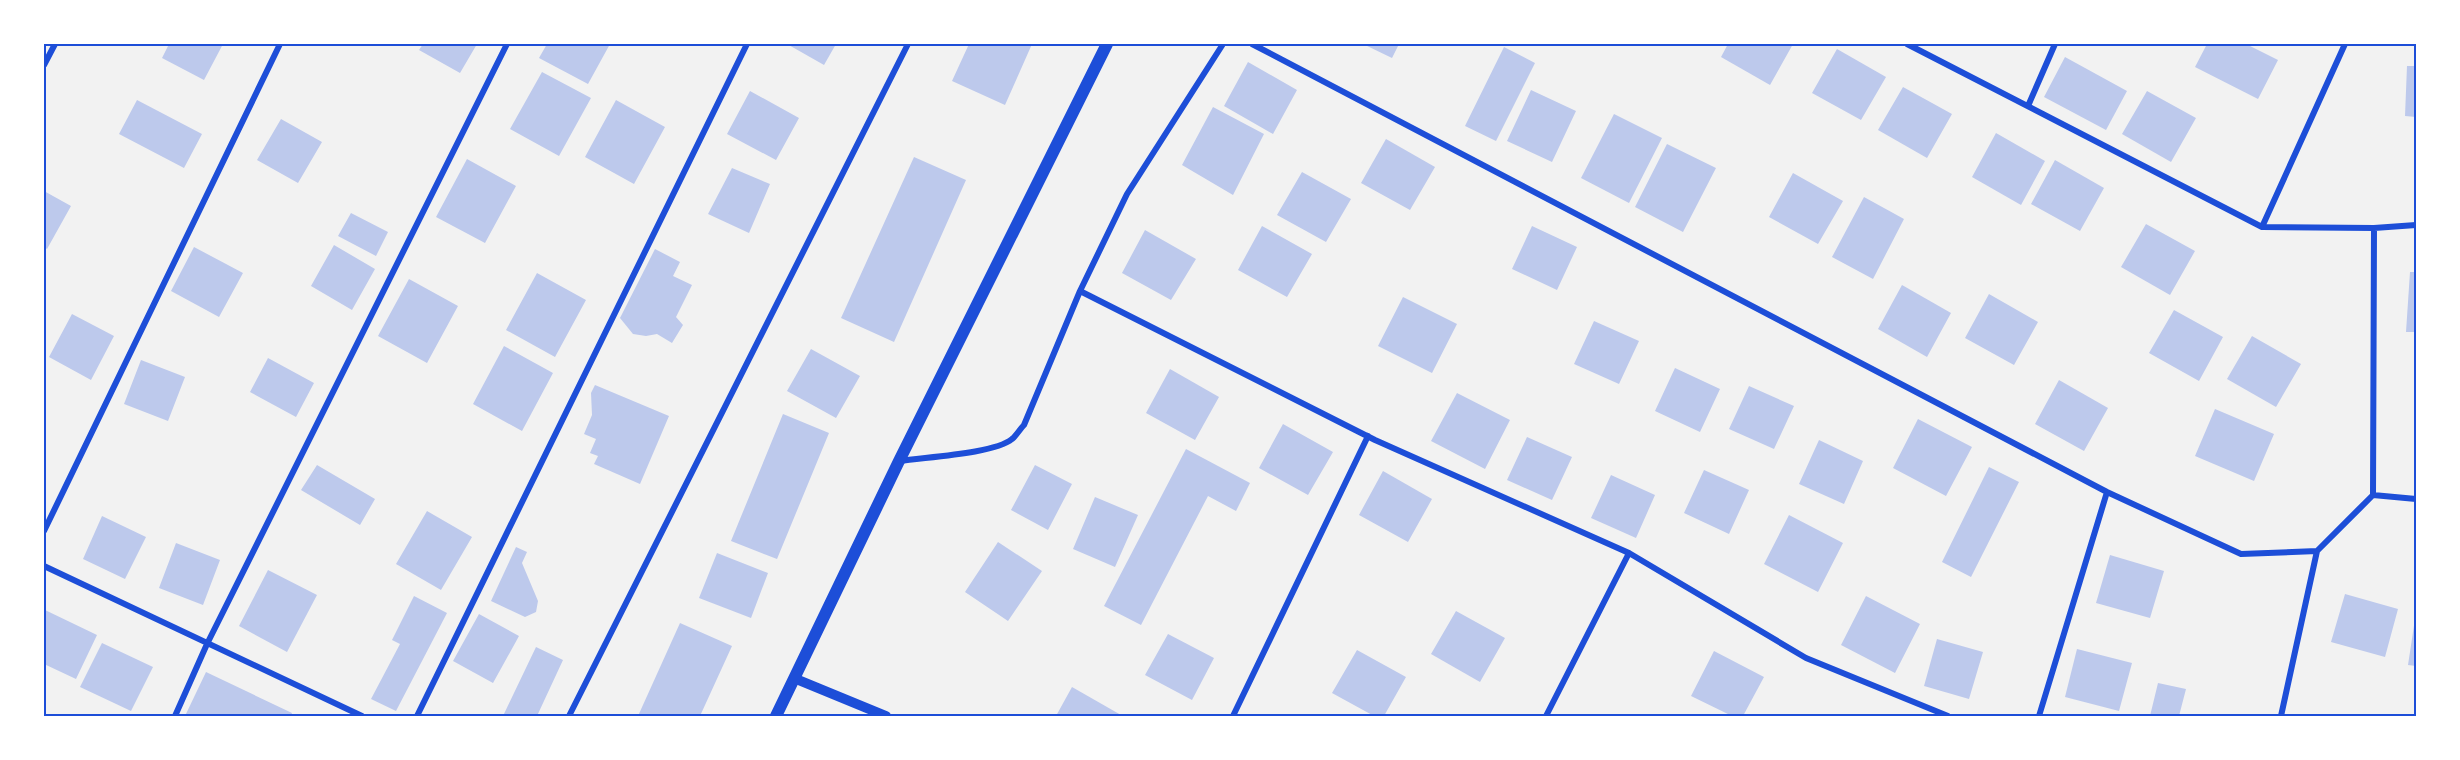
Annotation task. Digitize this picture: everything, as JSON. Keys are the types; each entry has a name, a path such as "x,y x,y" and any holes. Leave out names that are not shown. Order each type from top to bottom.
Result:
{"main road":[{"path":"776,717 899,461 1107,44"}],"street":[{"path":"44,65 54,44"},
{"path":"44,531 280,44"},
{"path":"175,717 207,644 507,44"},
{"path":"417,717 747,44"},
{"path":"569,717 908,44"},
{"path":"899,461 979,450 1011,440 1024,425 1080,291 1127,194 1223,44"},
{"path":"1252,44 2107,492 2241,554 2317,551"},
{"path":"1906,44 2262,227 2374,228 2416,225"},
{"path":"2028,106 2055,44"},
{"path":"2262,227 2345,44"},
{"path":"2281,717 2317,551 2373,495 2374,228"},
{"path":"1080,291 1368,436 1629,553 1806,658 1948,717"},
{"path":"1233,717 1368,436"},
{"path":"2039,717 2107,492"},
{"path":"2373,495 2416,499"},
{"path":"1546,717 1629,553"},
{"path":"44,566 362,717"},
{"path":"796,679 886,717"}],"building":[{"path":"169,44 223,44 204,80 162,58"},
{"path":"423,44 477,44 460,73 419,50"},
{"path":"547,44 610,44 588,84 539,58"},
{"path":"787,44 836,44 824,65"},
{"path":"969,44 1032,44 1005,105 952,81"},
{"path":"1363,44 1399,44 1392,58"},
{"path":"1728,44 1793,44 1770,85 1721,57"},
{"path":"2207,44 2246,44 2278,60 2258,99 2195,67"},
{"path":"1504,47 1535,63 1496,141 1465,126"},
{"path":"1837,49 1886,77 1861,120 1812,93"},
{"path":"2065,57 2127,91 2106,130 2044,97"},
{"path":"1248,62 1297,90 1273,134 1224,106"},
{"path":"2407,66 2416,66 2416,117 2405,116"},
{"path":"542,72 591,98 559,156 510,129"},
{"path":"1903,87 1952,114 1927,158 1878,130"},
{"path":"1531,90 1576,111 1552,162 1507,141"},
{"path":"750,91 799,118 776,160 727,134"},
{"path":"2147,91 2196,118 2171,162 2122,134"},
{"path":"137,100 202,134 184,168 119,134"},
{"path":"616,100 665,127 634,184 585,157"},
{"path":"1213,107 1264,134 1233,195 1182,165"},
{"path":"1614,114 1662,138 1629,203 1581,178"},
{"path":"281,119 322,142 298,183 257,160"},
{"path":"1996,133 2045,161 2021,205 1972,177"},
{"path":"1386,139 1435,167 1410,210 1361,183"},
{"path":"1667,144 1716,168 1683,232 1635,207"},
{"path":"914,157 966,180 894,342 841,318"},
{"path":"467,159 516,186 485,243 436,217"},
{"path":"2055,160 2104,188 2080,231 2031,204"},
{"path":"732,168 770,184 749,233 708,214"},
{"path":"1302,172 1351,199 1326,242 1277,215"},
{"path":"1793,173 1843,201 1818,244 1769,217"},
{"path":"44,191 71,206 47,249 44,247"},
{"path":"1864,197 1904,219 1873,279 1832,257"},
{"path":"351,213 388,232 376,256 338,236"},
{"path":"2146,224 2195,251 2170,295 2121,267"},
{"path":"1262,226 1312,254 1287,297 1238,270"},
{"path":"1532,226 1577,247 1557,290 1512,269"},
{"path":"1145,230 1196,259 1171,300 1122,273"},
{"path":"334,245 375,269 352,310 311,286"},
{"path":"194,247 243,273 219,317 171,291"},
{"path":"655,249 680,262 673,276 692,285 676,317 683,325 672,343 657,334 646,336 633,334 620,318"},
{"path":"2410,272 2416,272 2416,332 2406,332"},
{"path":"537,273 586,300 555,357 506,330"},
{"path":"409,279 458,306 427,363 378,336"},
{"path":"1902,285 1951,313 1927,357 1878,329"},
{"path":"1989,294 2038,322 2014,365 1965,338"},
{"path":"1403,297 1457,324 1432,373 1378,346"},
{"path":"2174,310 2223,337 2199,381 2149,353"},
{"path":"72,314 114,336 91,380 49,357"},
{"path":"1594,321 1639,341 1619,384 1574,364"},
{"path":"2252,336 2301,364 2276,407 2227,379"},
{"path":"504,346 553,373 522,431 473,404"},
{"path":"811,349 860,376 836,418 787,391"},
{"path":"268,358 314,383 296,417 250,392"},
{"path":"141,360 185,377 168,421 124,404"},
{"path":"1675,368 1720,389 1700,432 1655,411"},
{"path":"1170,369 1219,397 1195,440 1146,413"},
{"path":"2059,380 2108,408 2084,451 2035,424"},
{"path":"595,385 669,416 640,484 594,464 598,456 590,453 596,439 584,434 592,415 591,393"},
{"path":"1749,386 1794,406 1774,449 1729,429"},
{"path":"1457,393 1510,420 1485,469 1431,441"},
{"path":"2215,409 2274,434 2254,481 2195,456"},
{"path":"783,414 829,433 777,559 731,541"},
{"path":"1918,419 1972,447 1946,496 1893,468"},
{"path":"1283,424 1333,452 1308,495 1259,468"},
{"path":"1527,437 1572,457 1552,500 1507,480"},
{"path":"1819,440 1863,461 1844,504 1799,484"},
{"path":"1186,449 1250,483 1236,511 1208,496 1141,625 1104,606"},
{"path":"317,465 375,499 360,525 301,490"},
{"path":"1035,465 1072,484 1048,530 1011,510"},
{"path":"1989,467 2019,482 1971,577 1942,562"},
{"path":"1704,470 1749,490 1729,534 1684,513"},
{"path":"1383,471 1432,499 1408,542 1359,515"},
{"path":"1611,475 1655,495 1636,538 1591,518"},
{"path":"1095,497 1138,515 1115,567 1073,549"},
{"path":"427,511 472,537 441,590 396,564"},
{"path":"1789,515 1843,543 1818,592 1764,564"},
{"path":"102,516 146,537 125,579 83,559"},
{"path":"998,542 1042,571 1008,621 965,592"},
{"path":"176,543 220,560 203,605 159,588"},
{"path":"516,547 527,552 522,563 538,601 536,612 525,617 491,601"},
{"path":"717,553 768,573 751,618 699,598"},
{"path":"2110,555 2164,571 2150,618 2096,603"},
{"path":"268,570 317,595 287,652 239,626"},
{"path":"2345,594 2398,609 2385,657 2331,642"},
{"path":"414,596 447,613 396,711 371,699 400,644 392,640"},
{"path":"1866,596 1920,624 1895,673 1841,645"},
{"path":"45,610 97,635 76,679 44,664"},
{"path":"1456,611 1505,638 1480,682 1431,654"},
{"path":"479,614 519,636 493,683 453,661"},
{"path":"2416,619 2416,666 2408,665"},
{"path":"680,623 732,646 700,716 638,716"},
{"path":"1168,634 1214,658 1192,700 1145,675"},
{"path":"1937,639 1983,652 1969,699 1924,686"},
{"path":"102,643 153,667 131,711 80,687"},
{"path":"536,647 563,660 537,716 503,716"},
{"path":"2077,649 2132,663 2119,711 2065,697"},
{"path":"1357,650 1406,677 1384,716 1374,716 1332,693"},
{"path":"1714,651 1764,677 1743,716 1732,716 1691,696"},
{"path":"206,672 292,713 291,716 185,716"},
{"path":"2158,683 2186,689 2179,716 2150,716"},
{"path":"1072,687 1121,715 1056,716"}]}
